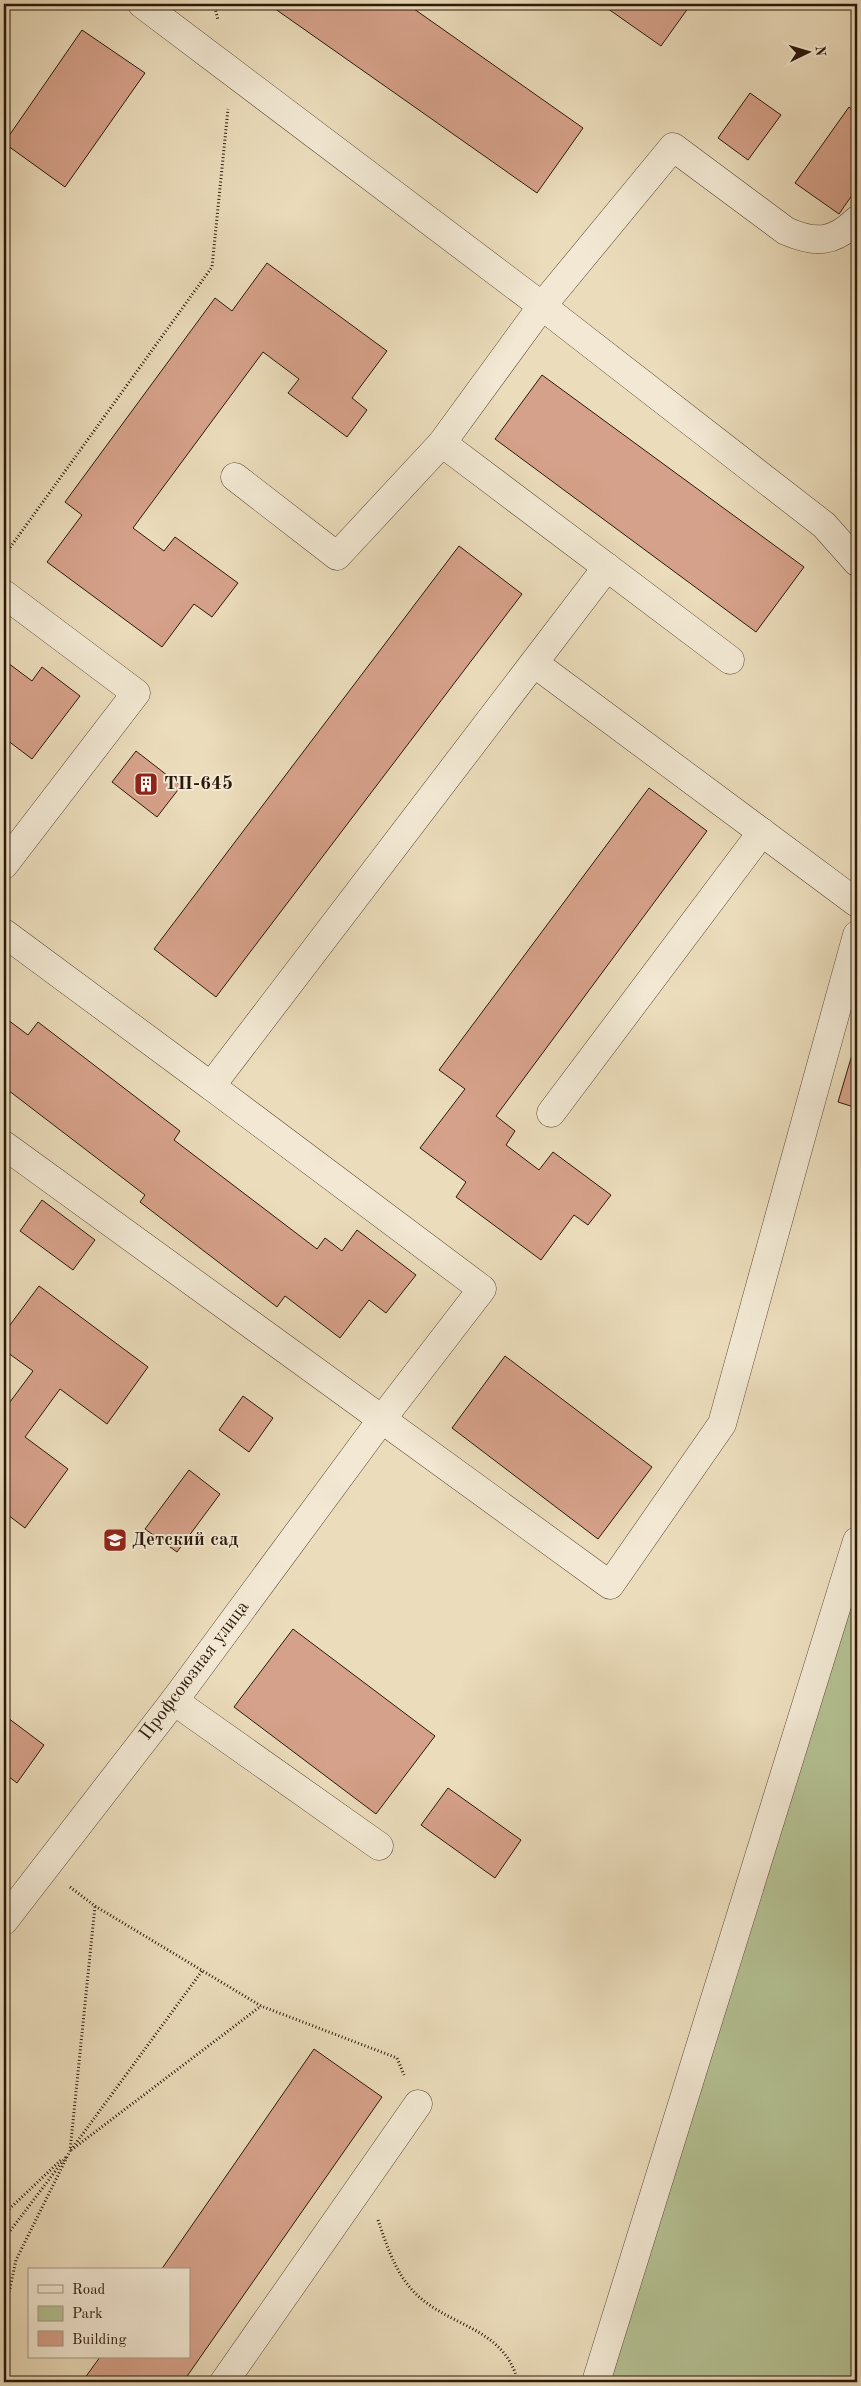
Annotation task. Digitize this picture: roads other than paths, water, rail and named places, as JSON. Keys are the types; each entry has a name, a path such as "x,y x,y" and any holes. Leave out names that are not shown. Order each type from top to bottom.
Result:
{"street":[{"path":"142,4 542,306 824,525 857,562"},
{"path":"235,477 337,556 442,443 542,306 673,147 786,231 805,239 824,240 847,230 857,220"},
{"path":"442,443 730,660"},
{"path":"4,933 211,1086 607,568"},
{"path":"4,594 136,694 4,865"},
{"path":"534,663 857,903"},
{"path":"551,1113 762,832"},
{"path":"4,1145 610,1585 722,1424 857,935"},
{"name":"Профсоюзная улица","path":"4,1922 174,1701 382,1419 482,1289 211,1086"},
{"path":"596,2382 857,1540"},
{"path":"174,1701 379,1846"},
{"path":"224,2382 418,2104"}],"place":[{"name":"ТП-645","path":"146,784"},
{"name":"Детский сад","path":"115,1540"}]}
